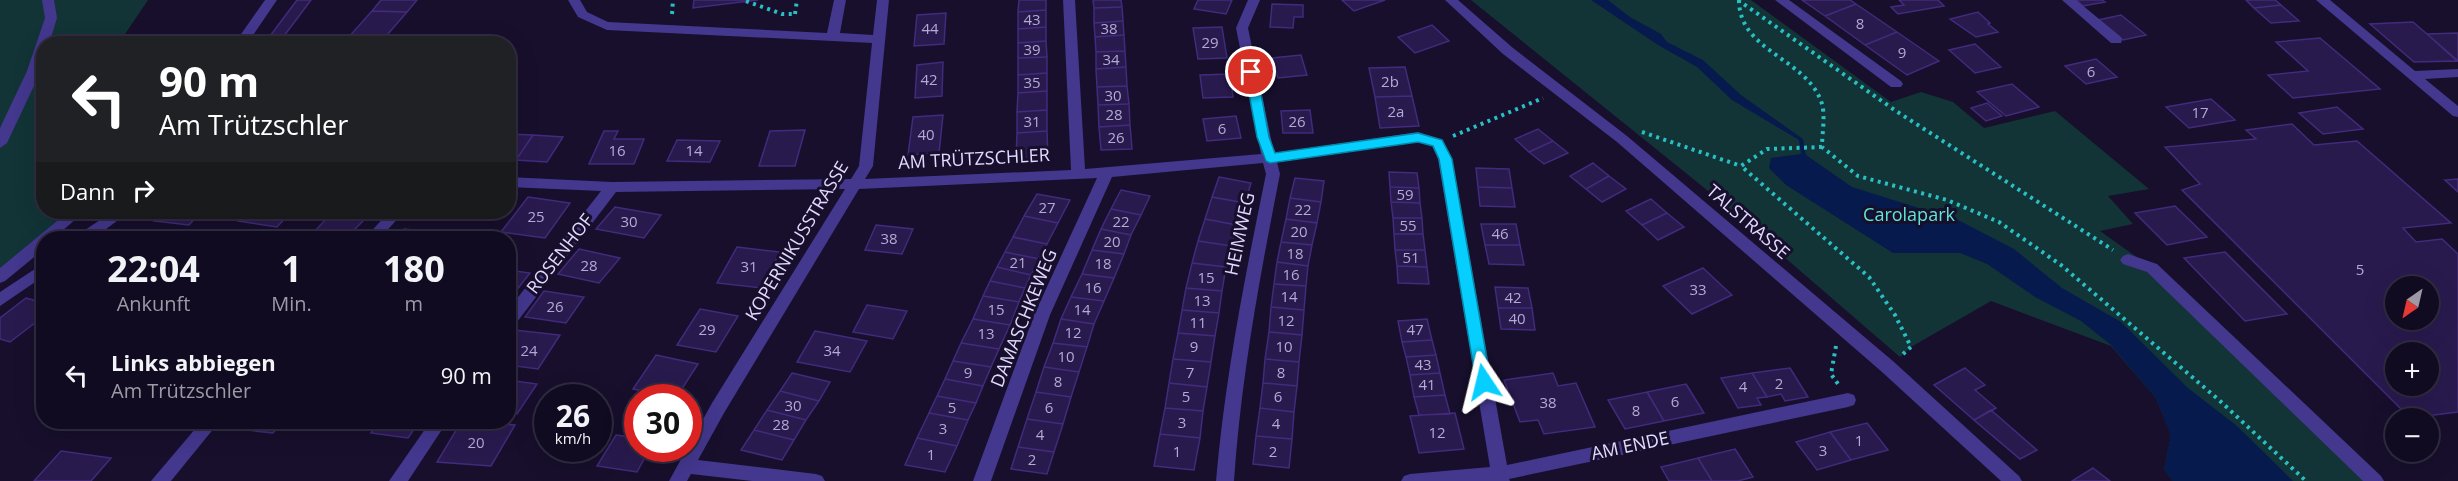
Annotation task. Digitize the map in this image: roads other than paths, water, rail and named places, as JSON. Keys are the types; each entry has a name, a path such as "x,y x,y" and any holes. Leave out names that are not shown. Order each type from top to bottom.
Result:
{"street":[{"path":"45,36 51,18 48,0"},
{"path":"246,36 271,0"},
{"path":"574,0 575,7 587,20 608,26 877,39"},
{"path":"833,37 840,0"},
{"name":"KOPERNIKUSSTRASSE","path":"682,474 718,408 866,166 877,39 883,0"},
{"path":"1069,0 1078,174"},
{"name":"HEIMWEG","path":"1225,481 1230,415 1244,317 1273,174 1263,137 1242,28 1254,0"},
{"name":"TALSTRASSE","path":"1451,0 1559,92 1622,140 1888,367 2013,481"},
{"path":"1781,0 1896,84"},
{"path":"2068,0 2116,40"},
{"path":"2322,0 2458,113"},
{"path":"0,143 36,65"},
{"path":"2414,75 2458,73"},
{"name":"AM TRÜTZSCHLER","path":"516,182 612,187 855,184 1107,173 1270,158 1418,137 1438,143 1445,159 1500,478"},
{"name":"DAMASCHKEWEG","path":"982,481 1042,315 1107,173"},
{"name":"ROSENHOF","path":"516,311 612,187"},
{"path":"53,231 68,219"},
{"path":"94,231 112,219"},
{"path":"379,231 390,219"},
{"path":"0,277 36,246"},
{"path":"2128,260 2152,268 2374,481"},
{"path":"0,300 36,274"},
{"name":"AM ENDE","path":"1410,481 1500,478 1848,400"},
{"path":"159,481 205,429"},
{"path":"398,481 434,429"},
{"path":"682,474 816,481"}],"water":[{"path":"1591,0 1608,0 1630,17 1661,34 1667,42 1703,60 1741,95 1803,139 1806,155 1852,187 1960,221 2014,249 2062,288 2121,322 2188,388 2237,426 2293,481 2173,481 2164,470 2171,435 2156,398 2111,345 2081,321 2035,297 1987,264 1960,253 1893,253 1786,185 1769,168 1771,158 1801,154 1799,140 1732,100 1697,67 1658,45"}],"park label":[{"name":"Carolapark","path":"1909,215"}]}
